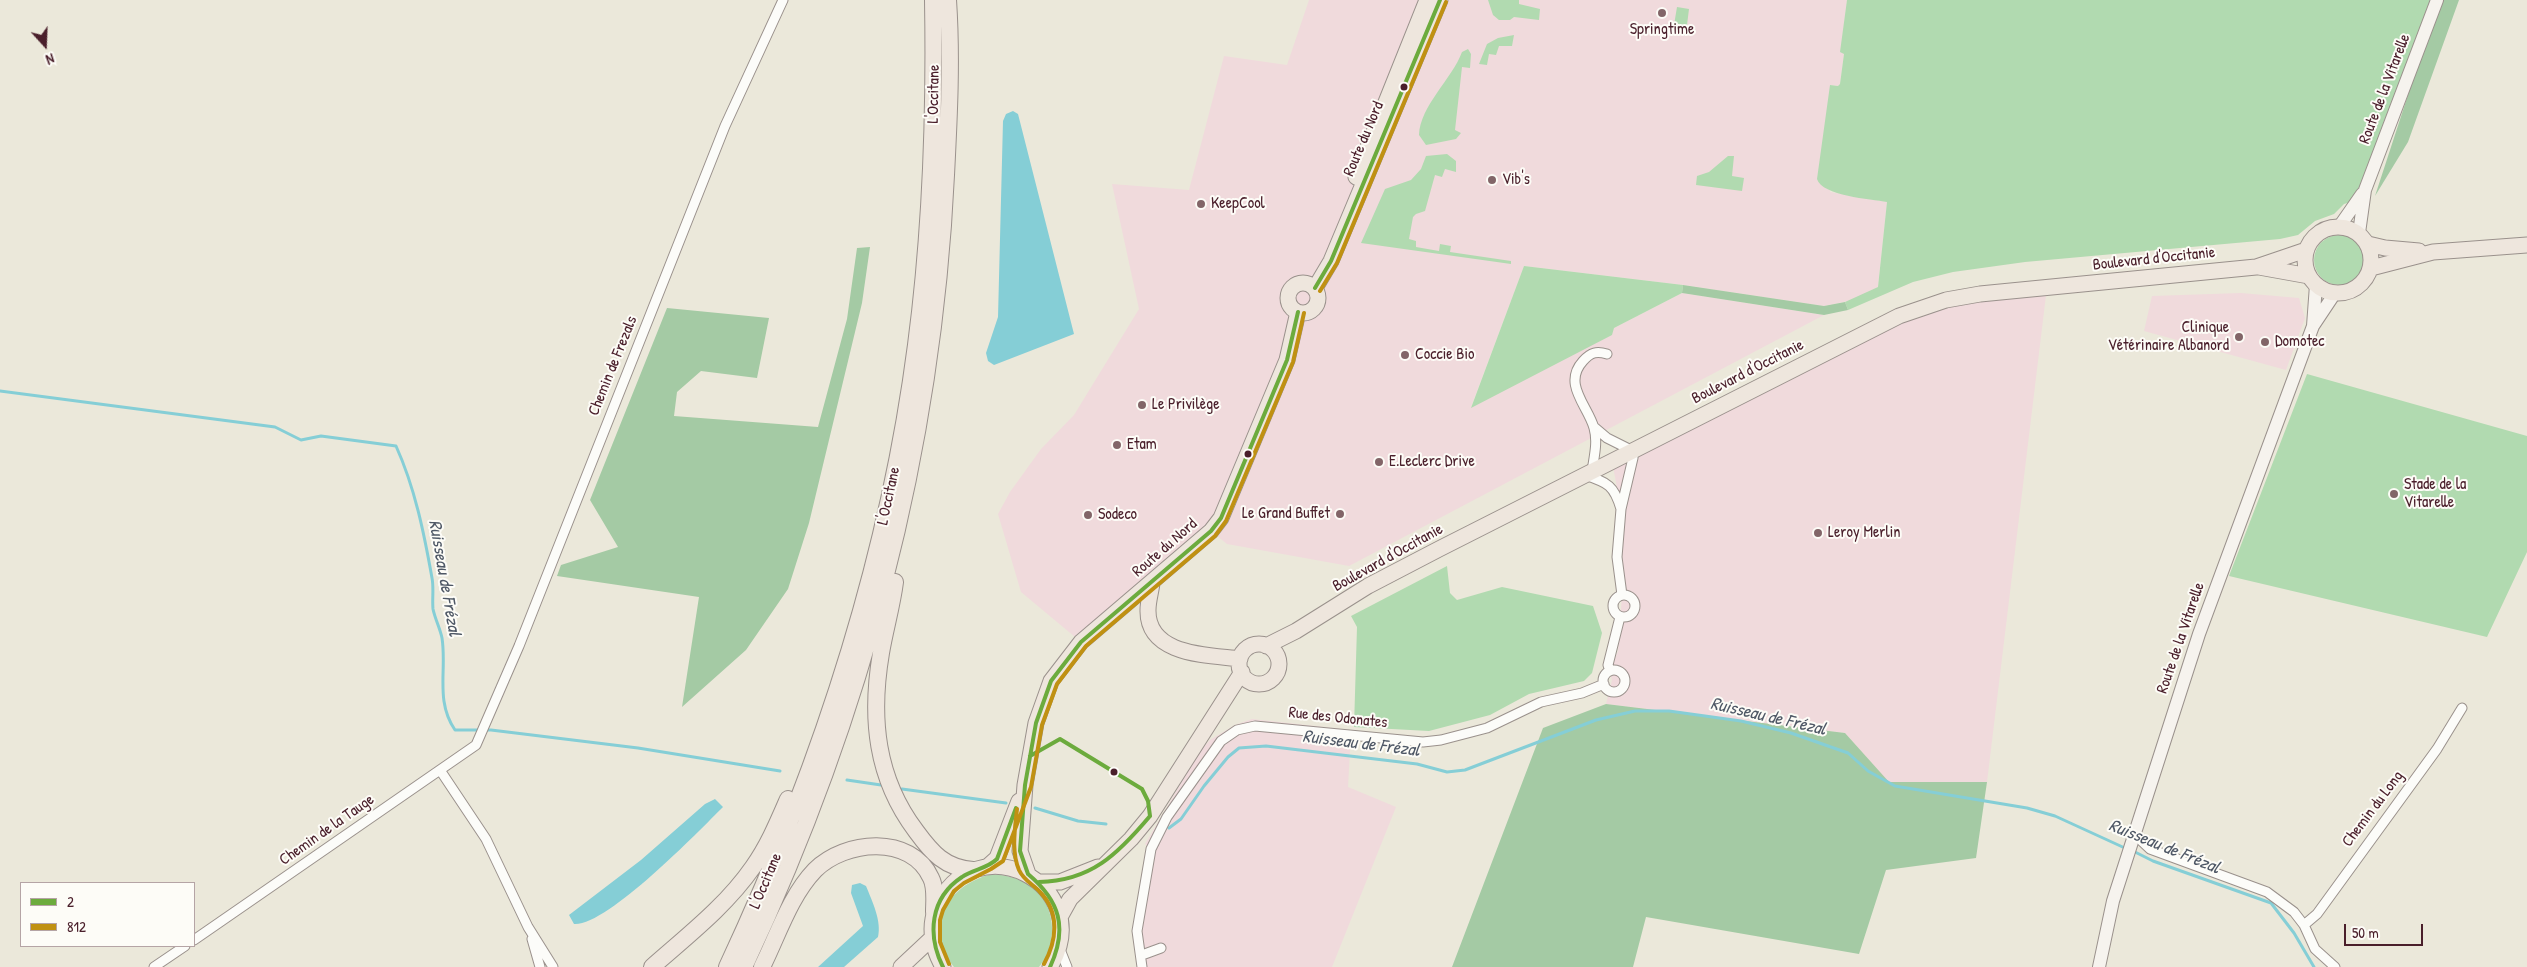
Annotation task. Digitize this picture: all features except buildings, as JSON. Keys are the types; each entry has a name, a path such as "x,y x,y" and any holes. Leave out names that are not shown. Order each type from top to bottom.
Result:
{"highway":[{"name":"L'Occitane","path":"727,967 784,840 816,754 842,676 882,531 916,346 928,234 933,135 934,0"},
{"name":"L'Occitane","path":"744,967 798,846 834,752 876,616 905,499 932,343 944,234 949,111 948,0"},
{"path":"905,499 895,585 881,654 876,694 877,739 890,787 903,812 924,843 941,860 951,866 980,868"},
{"path":"652,967 704,922 730,896 754,867 773,834 842,676"},
{"path":"762,967 795,897 815,870 831,856 848,849 867,846 887,847 910,855 921,864 930,876 933,884 934,912"}],"main road":[{"name":"Route du Nord","path":"1311,286 1324,258 1427,0"},
{"name":"Route du Nord","path":"1311,286 1331,261 1440,0"},
{"path":"2363,239 2372,256 2371,268 2361,284 2354,290 2335,293 2312,281 2305,259 2306,250 2319,233 2339,227 2385,248 2433,252 2527,245"},
{"name":"Boulevard d'Occitanie","path":"1060,917 1070,899 1131,839 1150,816 1223,702 1241,666 1245,650 1251,646 1266,646 1296,631 1368,586 1899,316 1946,300 2013,291 2256,267 2306,250"},
{"path":"2371,268 2433,252"},
{"name":"Boulevard d'Occitanie","path":"2256,267 2312,281"},
{"path":"1298,284 1311,286 1318,297 1316,306 1308,312 1298,312 1289,303 1290,290 1298,284"},
{"name":"Route du Nord","path":"1060,917 1052,898 1034,878 1020,850 1025,785 1036,723 1051,681 1081,642 1212,531 1226,510 1287,360 1298,312"},
{"path":"1152,583 1148,612 1153,630 1166,644 1241,666 1247,679 1254,683"},
{"name":"Boulevard d'Occitanie","path":"1223,702 1254,683 1265,683 1276,675 1279,663 1278,656 1296,631"},
{"path":"1266,646 1278,656"},
{"name":"Route du Nord","path":"934,912 949,887 997,858 1025,785"},
{"name":"Boulevard d'Occitanie","path":"980,868 1008,867 1034,878 1060,882 1102,866"},
{"path":"934,912 932,938 937,957 944,967"},
{"path":"1050,967 1059,947 1060,917"},
{"path":"901,967 932,938"}],"street":[{"name":"Chemin de Frezals","path":"476,745 482,736 726,126 783,0"},
{"name":"Route de la Vitarelle","path":"2339,227 2365,190 2437,0"},
{"name":"Route de la Vitarelle","path":"2363,239 2365,190"},
{"name":"Route de la Vitarelle","path":"2312,281 2313,326"},
{"name":"Route de la Vitarelle","path":"2099,967 2113,901 2202,625 2313,326 2335,293"},
{"path":"1607,354 1598,352 1589,354 1579,365 1575,376 1578,397 1594,427 1597,444 1588,473 1611,487 1617,494 1622,510"},
{"path":"1594,427 1607,438 1633,451 1622,510 1617,557 1622,595"},
{"path":"1622,595 1631,597 1635,606 1629,617 1620,617 1612,608 1614,599 1622,595"},
{"path":"1610,671 1608,665 1620,617"},
{"path":"1610,671 1622,673 1624,684 1614,691 1604,684 1604,676 1610,671"},
{"name":"Rue des Odonates","path":"1142,967 1138,931 1151,848 1167,817 1206,760 1221,742 1237,730 1264,726 1423,742 1441,740 1500,724 1540,702 1582,693 1604,684"},
{"name":"Chemin du Long","path":"2304,926 2316,914 2437,750 2462,708"},
{"name":"Chemin de la Tauge","path":"195,939 476,745"},
{"path":"440,770 486,839 528,927 553,967"},
{"path":"2133,838 2150,849 2267,892 2294,912 2304,926 2315,949 2335,967"},
{"path":"528,927 540,967"},
{"path":"154,967 184,947"},
{"path":"1059,947 1067,967"},
{"path":"1142,955 1160,948"}],"shaded area":[{"path":"1309,0 1847,0 1841,51 1844,54 1840,84 1838,86 1830,85 1830,192 1887,202 1878,287 1853,300 1824,306 1683,285 1524,266 1471,407 1614,328 1682,293 1824,315 1349,566 1227,544 1211,531 1081,642 1021,592 998,514 1010,492 1041,449 1074,415 1139,309 1112,184 1189,190 1224,56 1287,65"},
{"name":"Leroy Merlin","path":"2047,287 1987,782 1888,782 1845,733 1606,704 1612,680 1610,671 1618,651 1622,595 1617,557 1621,509 1612,461 1899,316"},
{"path":"2241,293 2299,298 2305,318 2286,370 2144,331 2152,296"},
{"path":"1252,719 1351,730 1348,787 1396,807 1332,967 1142,967 1140,906 1151,849 1145,844 1200,751 1210,740 1235,725"}],"green space":[{"path":"1488,0 1519,0 1519,4 1540,9 1539,20 1514,17 1510,20 1499,20 1493,15"},
{"path":"1847,0 2430,0 2361,187 2351,202 2344,204 2334,214 2315,221 2298,235 2280,239 2025,262 1953,272 1913,282 1848,310 1845,302 1878,287 1887,202 1837,193 1821,185 1817,179 1830,85 1838,86 1840,84 1844,54 1840,52"},
{"path":"2439,0 2459,0 2408,142 2375,196"},
{"path":"1677,7 1689,9 1686,33 1673,31"},
{"path":"1514,35 1512,46 1499,46 1496,55 1489,54 1487,65 1479,64 1487,44 1498,38"},
{"path":"1468,49 1471,54 1470,68 1462,67 1455,130 1461,133 1456,139 1426,145 1419,135 1425,114 1462,52"},
{"path":"1447,154 1456,161 1456,172 1445,169 1442,177 1435,175 1425,211 1413,217 1409,239 1416,241 1416,247 1439,251 1440,244 1451,246 1450,252 1511,261 1511,264 1361,243 1385,189 1411,180 1421,169 1426,156"},
{"path":"1728,156 1734,156 1732,176 1744,178 1742,191 1696,185 1697,176 1709,172"},
{"path":"2334,235 2344,235 2357,242 2364,255 2364,265 2357,278 2344,285 2334,285 2325,281 2318,274 2314,265 2314,255 2318,246 2325,239"},
{"path":"870,247 862,303 809,523 788,589 746,650 682,707 699,597 557,576 561,565 618,547 590,500 667,308 769,318 757,378 701,371 677,392 674,416 818,427 847,319 857,248"},
{"path":"1524,266 1683,285 1682,293 1614,328 1612,335 1471,408"},
{"path":"1683,285 1824,306 1845,302 1848,310 1824,315 1682,293"},
{"name":"Stade de la Vitarelle","path":"2307,374 2527,436 2527,552 2487,637 2229,576"},
{"path":"1447,566 1450,593 1457,600 1502,587 1593,606 1602,633 1592,673 1584,681 1529,694 1490,715 1429,731 1354,727 1357,627 1351,616"},
{"path":"1606,704 1845,733 1889,782 1987,782 1976,858 1886,870 1859,954 1646,917 1633,967 1452,967 1543,728"},
{"path":"992,874 1022,881 1036,890 1044,899 1052,922 1052,934 1046,957 1039,967 954,967 945,952 940,937 940,923 944,910 962,888"}],"water":[{"path":"1013,111 1018,114 1074,334 994,365 988,361 986,353 998,317 1003,121 1006,114"},
{"path":"715,799 723,807 651,876 607,911 589,921 574,924 569,915 641,860 705,804"},
{"path":"860,883 866,886 876,911 879,924 878,937 844,967 818,967 863,926 851,893 852,885"}],"waterway":[{"name":"Ruisseau de Frézal","path":"0,391 275,427 301,440 321,436 396,446 414,494 426,544 433,582 433,609 442,638 443,697 445,708 455,730 491,730 638,748 780,771"},
{"name":"Ruisseau de Frézal","path":"1169,828 1181,819 1204,786 1228,757 1239,748 1266,746 1417,764 1447,772 1465,770 1596,720 1635,711 1669,711 1741,721 1791,733 1848,753 1868,771 1895,786 2027,808 2055,816 2127,849"},
{"name":"Ruisseau de Frézal","path":"847,780 881,785"},
{"name":"Ruisseau de Frézal","path":"902,789 1006,803"},
{"name":"Ruisseau de Frézal","path":"1035,808 1078,821 1106,824"},
{"name":"Ruisseau de Frézal","path":"2133,851 2153,861 2271,903 2294,933 2314,967"}],"transit line":[{"name":"2","path":"1315,288 1331,261 1440,0"},
{"name":"812","path":"1320,291 1337,263 1446,2"},
{"name":"2","path":"1028,874 1020,851 1025,785 1036,723 1051,681 1081,642 1211,531 1221,518 1287,360 1298,312"},
{"name":"812","path":"949,964 940,942 940,920 943,910 954,891 964,883 1003,861 1031,787 1042,725 1057,684 1086,646 1215,536 1226,521 1293,362 1304,313"},
{"name":"2","path":"1030,756 1060,739 1142,789 1148,801 1150,816"},
{"name":"2","path":"943,967 938,955 934,930 938,906 943,895 962,877 989,865 997,859 1016,808"},
{"name":"812","path":"1017,809 1014,840 1019,870 1023,877 1046,900 1053,918 1054,936 1044,964"},
{"name":"2","path":"1039,882 1074,877 1089,871 1115,853 1150,816"},
{"name":"2","path":"1028,874 1047,894 1058,916 1059,940 1050,967"}],"place":[{"name":"Springtime","path":"1662,13"},
{"name":"Vib's","path":"1492,180"},
{"name":"KeepCool","path":"1201,204"},
{"name":"Clinique Vétérinaire Albanord","path":"2239,337"},
{"name":"Domotec","path":"2265,342"},
{"name":"Coccie Bio","path":"1405,355"},
{"name":"Le Privilège","path":"1142,405"},
{"name":"Etam","path":"1117,445"},
{"name":"E.Leclerc Drive","path":"1379,462"},
{"name":"Stade de la Vitarelle","path":"2394,494"},
{"name":"Le Grand Buffet","path":"1340,514"},
{"name":"Sodeco","path":"1088,515"},
{"name":"Leroy Merlin","path":"1818,533"}]}
